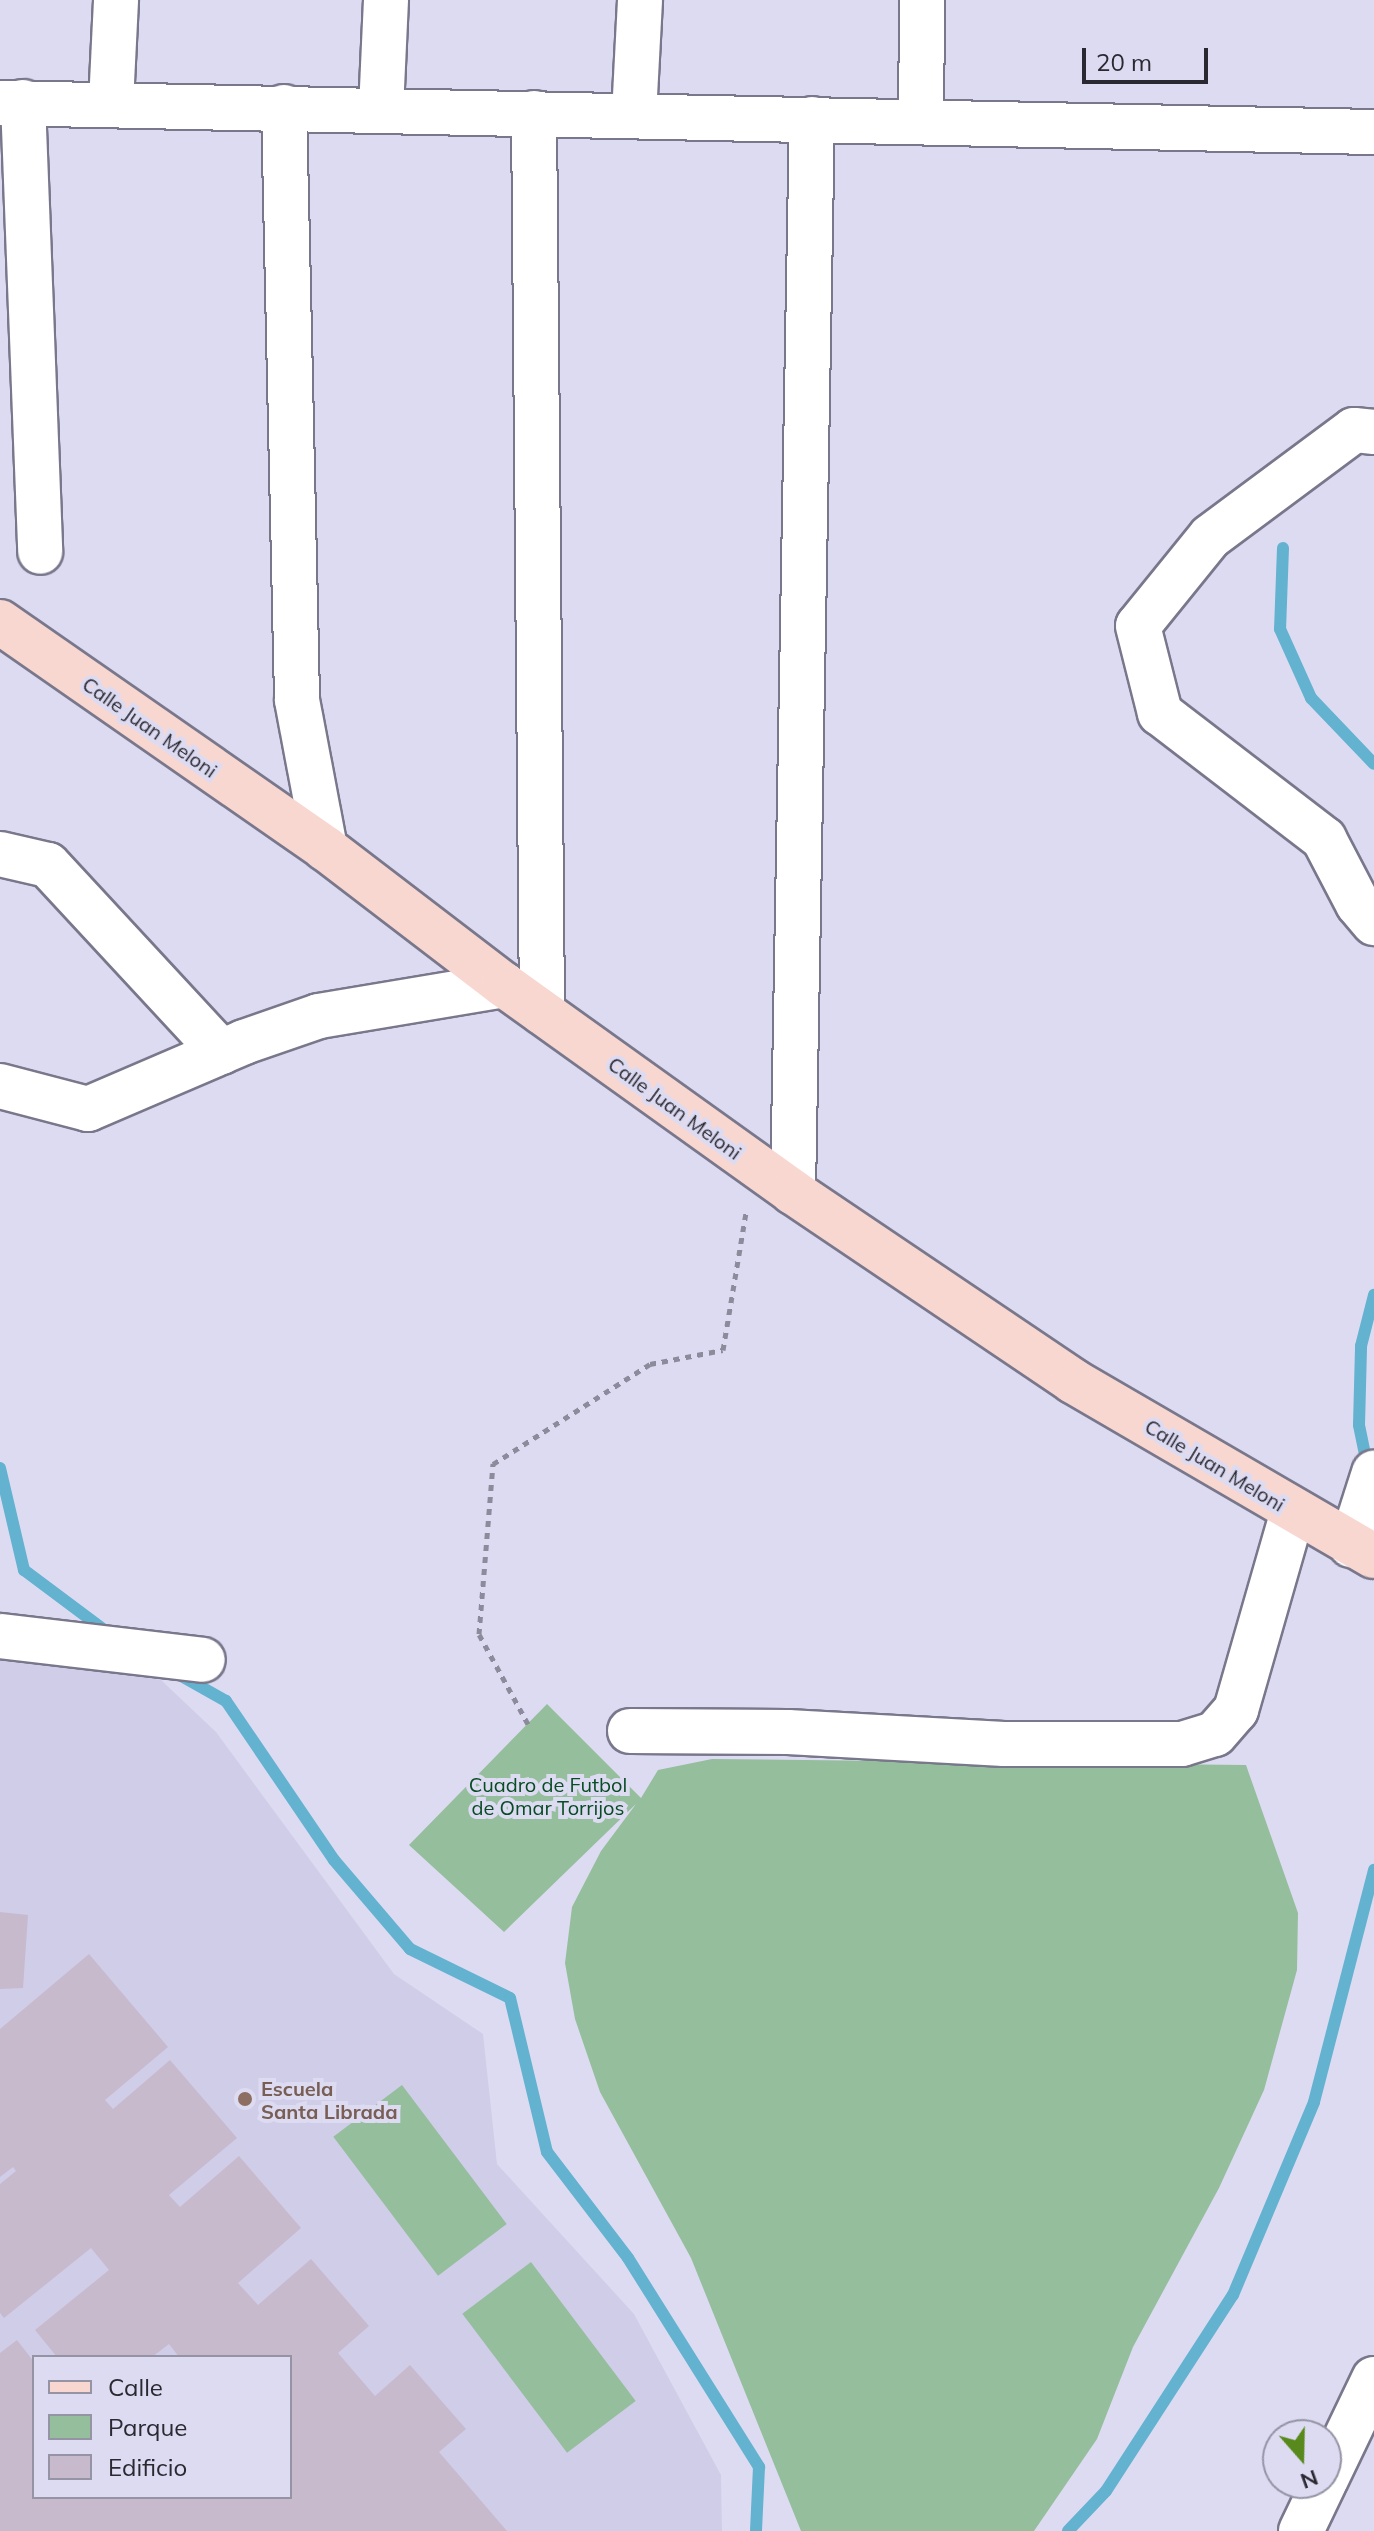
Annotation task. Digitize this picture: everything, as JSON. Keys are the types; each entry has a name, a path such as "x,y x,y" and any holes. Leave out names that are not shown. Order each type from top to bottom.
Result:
{"main road":[{"name":"Calle Juan Meloni","path":"0,622 325,848 504,985 754,1165 1073,1381 1293,1511 1364,1526"}],"street":[{"path":"111,103 116,0"},
{"path":"381,110 386,0"},
{"path":"634,115 640,0"},
{"path":"921,122 922,0"},
{"path":"40,552 11,103 1374,132"},
{"path":"284,107 297,700 325,848"},
{"path":"534,113 542,1012"},
{"path":"793,1192 812,119"},
{"path":"1374,432 1354,430 1210,537 1138,626 1160,713 1324,839 1358,904 1374,923"},
{"path":"0,854 48,865 221,1052"},
{"path":"0,1086 88,1109 221,1052 319,1016 504,985"},
{"path":"630,1731 1033,1744 1182,1744 1215,1734 1236,1710 1293,1511"},
{"path":"0,1636 191,1658"},
{"path":"1342,2446 1374,2379"},
{"path":"1301,2531 1316,2499"}],"path":[{"path":"528,1724 479,1634 493,1464 650,1364 723,1350 754,1165"}],"shaded area":[{"name":"Escuela Santa Librada","path":"0,1655 161,1680 216,1732 394,1974 483,2034 497,2164 634,2314 721,2475 722,2531 0,2531"}],"green space":[{"name":"Cuadro de Futbol de Omar Torrijos","path":"547,1704 641,1798 658,1770 712,1759 1246,1765 1298,1913 1297,1970 1264,2090 1219,2188 1133,2347 1097,2439 1034,2531 801,2531 691,2258 600,2092 575,2019 565,1963 572,1907 601,1851 636,1804 504,1932 409,1845"},
{"path":"402,2085 507,2224 438,2276 333,2137"},
{"path":"531,2262 636,2401 567,2453 462,2314"}],"building":[{"path":"0,1912 28,1915 23,1988 0,1989"},
{"path":"89,1954 168,2047 105,2100 113,2109 170,2060 237,2138 169,2195 180,2207 239,2156 301,2228 238,2283 258,2305 311,2259 369,2326 338,2353 375,2396 410,2365 466,2429 439,2452 507,2531 0,2531 0,2353 17,2340 32,2359 32,2499 292,2499 292,2355 177,2355 169,2344 155,2355 55,2355 35,2330 109,2270 91,2248 4,2318 0,2313 0,2184 16,2171 13,2167 0,2177 0,2029"}],"waterway":[{"path":"1283,548 1280,629 1311,698 1374,764"},
{"path":"1368,1469 1359,1425 1361,1346 1374,1295"},
{"path":"0,1468 24,1570 107,1632"},
{"path":"178,1674 226,1701 334,1860 410,1949 510,1998 547,2152 628,2258 759,2467 756,2531"},
{"path":"1068,2531 1106,2491 1233,2295 1314,2102 1374,1870"}],"place":[{"name":"Escuela Santa Librada","path":"245,2099"}]}
